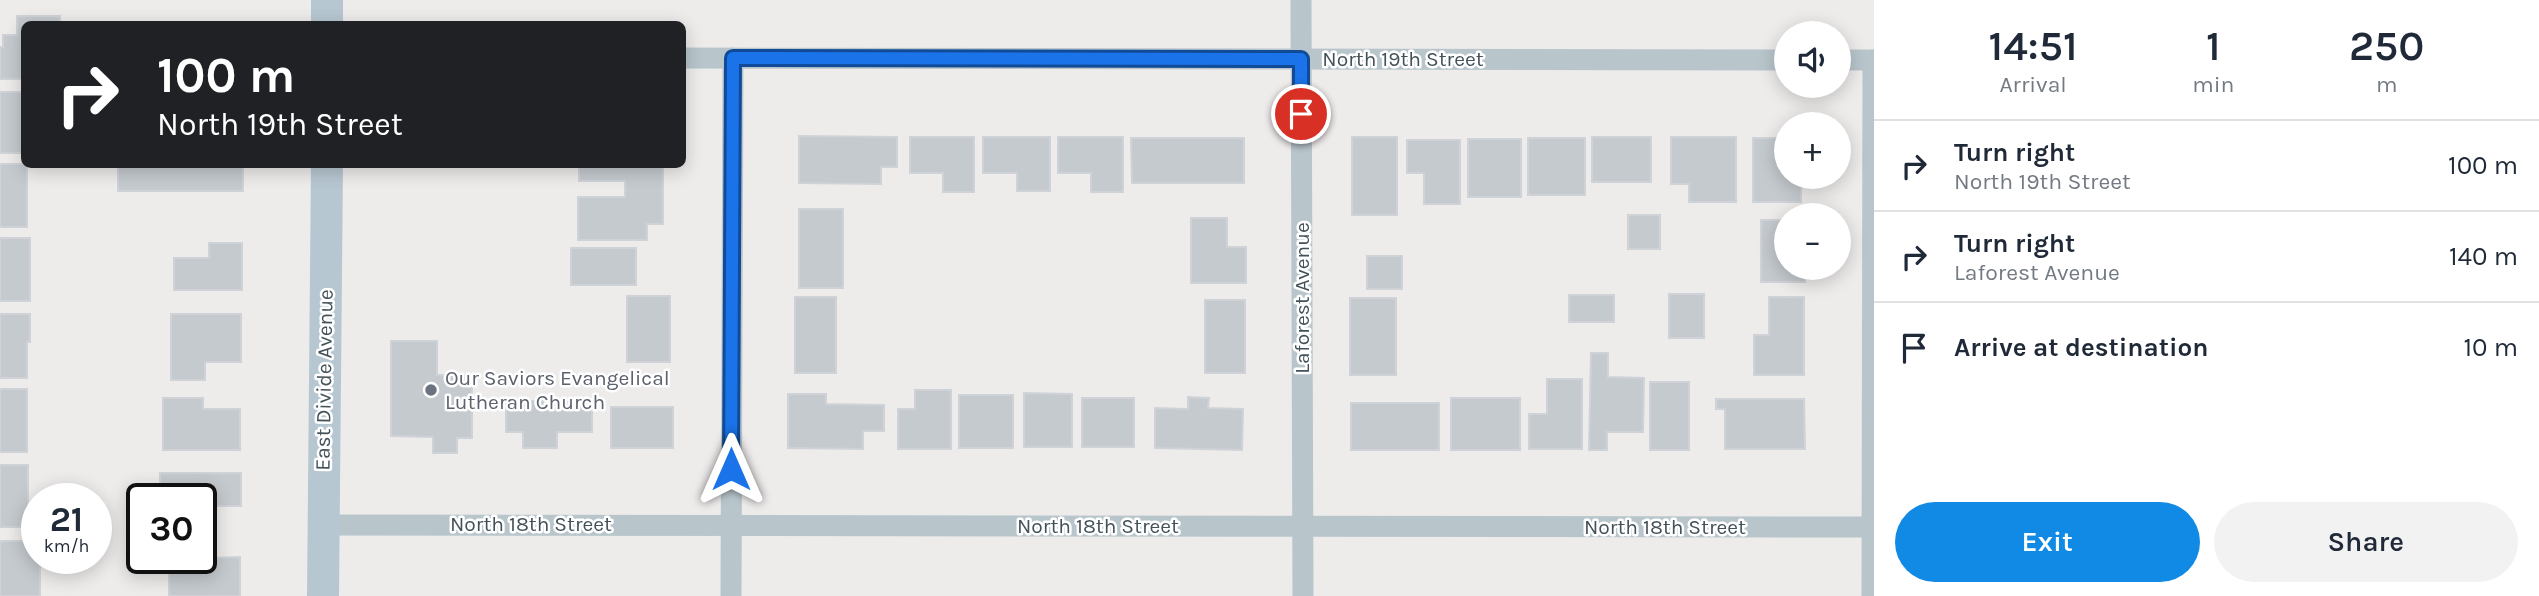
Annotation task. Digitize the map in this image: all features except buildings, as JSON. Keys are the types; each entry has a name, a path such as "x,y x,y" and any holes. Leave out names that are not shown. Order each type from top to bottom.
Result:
{"street":[{"path":"327,0 327,21"},
{"name":"Laforest Avenue","path":"1301,0 1303,596"},
{"name":"North 19th Street","path":"686,58 1774,60"},
{"path":"731,596 733,58"},
{"path":"1851,60 1873,60 1872,596"},
{"name":"East Divide Avenue","path":"323,596 327,168"},
{"name":"North 18th Street","path":"323,525 1873,527"}],"place":[{"name":"Our Saviors Evangelical Lutheran Church","path":"431,390"}],"route":[{"path":"731,469 733,58 1301,59 1301,114"}]}
